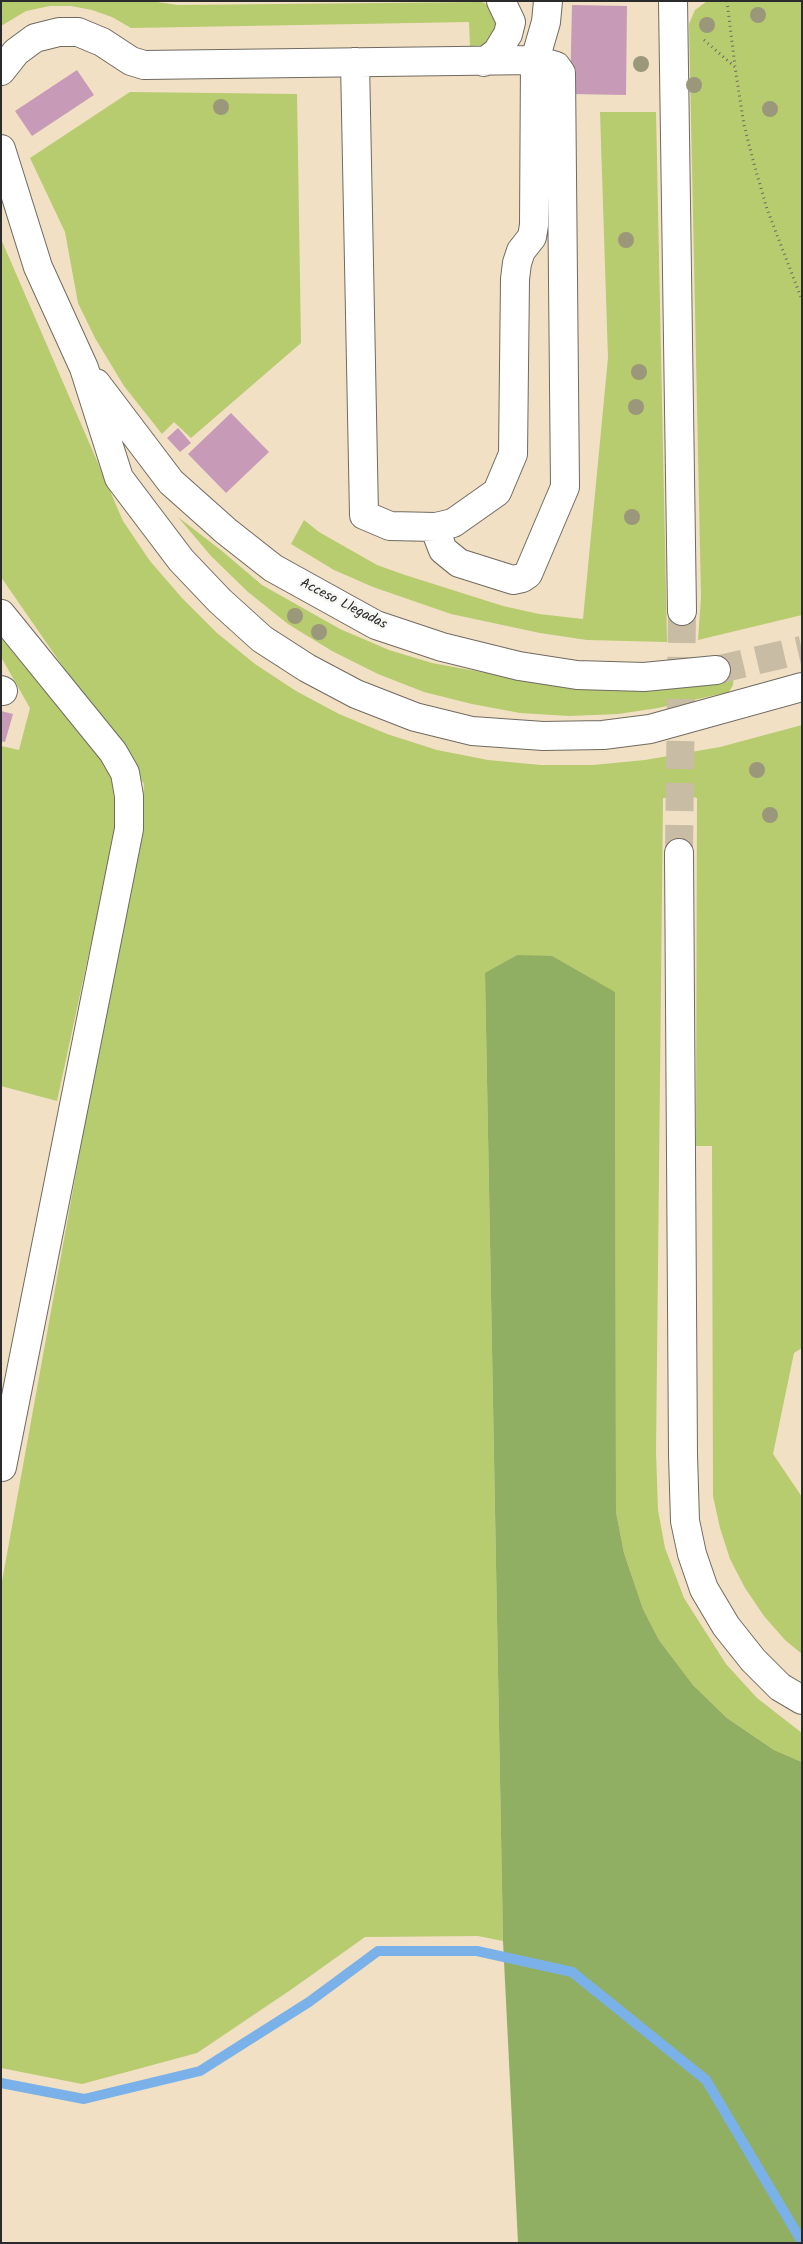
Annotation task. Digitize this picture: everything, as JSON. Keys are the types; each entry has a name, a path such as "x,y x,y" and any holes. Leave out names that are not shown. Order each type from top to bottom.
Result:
{"street":[{"path":"484,62 497,52 508,34 511,22 502,1"},
{"path":"355,62 364,515 390,526 436,527 453,523 497,492 513,454 515,279 521,251 532,237 534,225 535,60 546,22 548,1"},
{"path":"673,12 682,611"},
{"path":"1,70 16,52 35,38 60,32 78,32 102,42 132,61 144,65 535,60 556,66 561,73 565,487 528,574 522,578 513,580 459,563 442,550 436,527"},
{"path":"1,149 38,267 84,368 119,478 181,560 262,639 307,668 356,694 415,717 472,731 542,736 603,735 650,730 755,702 802,687"},
{"path":"1,205 38,267"},
{"name":"Acceso Llegadas","path":"84,368 171,482 226,531 273,568 376,624 452,649 518,666 577,675 644,677 716,670"},
{"path":"1,614 113,752 125,773 129,796 129,829 2,1467"},
{"path":"679,853 683,1445 686,1521 692,1554 704,1589 726,1626 753,1660 780,1687 802,1700"}],"path":[{"path":"727,1 744,125 767,209 802,300"},
{"path":"673,12 735,67"}],"green space":[{"path":"1,1 150,1 178,5 482,2 498,10 503,23 487,45 470,46 469,22 131,28 112,17 92,10 71,6 50,6 26,11 1,26"},
{"path":"802,1 802,615 698,640 701,597 689,24 695,10 706,2"},
{"path":"130,92 297,94 301,343 191,438 174,422 162,434 124,386 95,338 78,303 65,232 30,158"},
{"path":"600,112 656,112 667,642 587,640 540,633 451,614 373,587 334,570 291,544 304,520 319,532 377,565 405,575 503,606 539,614 583,619 608,358"},
{"path":"1,239 123,521 150,561 182,598 217,633 255,664 296,691 339,714 387,734 437,750 488,760 541,765 593,765 645,760 720,747 802,725 802,1348 794,1353 773,1454 802,1497 802,1654 785,1640 764,1616 745,1588 730,1559 720,1528 713,1496 712,1146 696,1146 697,798 689,796 663,798 656,1452 658,1510 665,1548 684,1598 726,1664 757,1698 802,1733 802,1762 774,1750 727,1718 693,1685 659,1640 643,1609 624,1553 616,1512 615,992 517,955 485,974 503,1941 478,1936 365,1937 197,2053 82,2084 1,2068 1,1587 142,809 144,784 1,577"},
{"path":"178,517 262,585 340,629 389,650 432,663 573,689 616,689 697,680 734,673 733,685 729,692 658,708 618,714 569,716 520,713 424,692 378,674 332,651 288,624 248,592 211,556"},
{"path":"1,627 102,749 116,787 114,837 57,1101 1,1086 1,746 19,750 30,708 1,657"},
{"path":"517,955 552,956 615,992 616,1512 624,1553 643,1609 659,1640 693,1685 727,1718 774,1750 802,1762 802,2243 518,2243 503,1941 485,973"}],"building":[{"path":"572,5 627,6 626,95 570,94"},
{"path":"77,70 94,95 32,136 15,111"},
{"path":"231,413 269,452 226,493 188,454"},
{"path":"178,428 191,443 180,452 167,438"},
{"path":"1,711 13,714 5,742 1,741"}],"waterway":[{"path":"1,2083 84,2099 200,2071 309,2002 378,1951 477,1951 572,1972 706,2080 802,2242"}],"tunnel":[{"path":"679,853 682,611"},
{"path":"716,670 802,650"}]}
